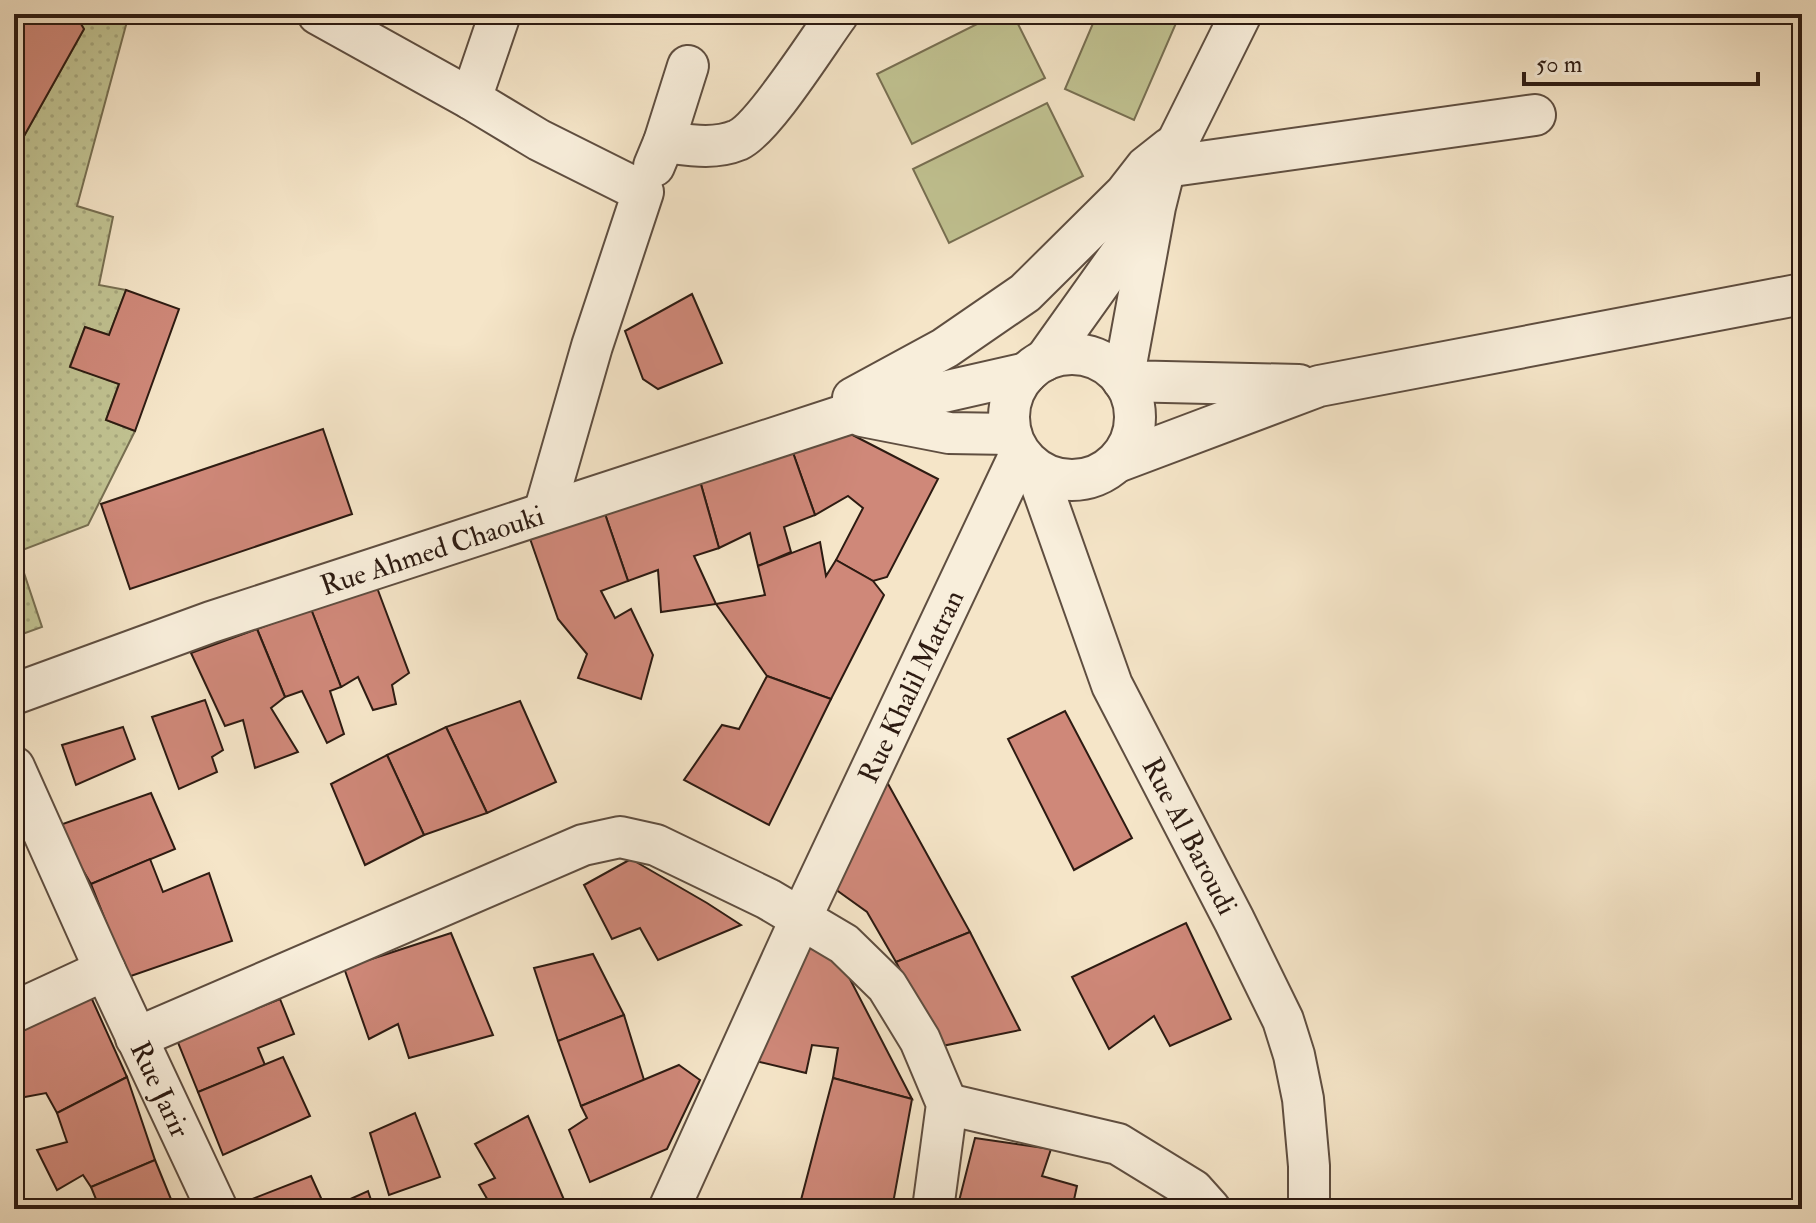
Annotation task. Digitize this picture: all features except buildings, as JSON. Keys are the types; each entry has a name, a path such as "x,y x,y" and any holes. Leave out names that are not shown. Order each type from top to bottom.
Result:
{"street":[{"path":"318,14 539,140 643,192"},
{"path":"471,99 500,14"},
{"path":"664,142 703,147 738,139 760,122 838,14"},
{"path":"1123,381 1155,207 1172,154 1241,14"},
{"path":"544,513 592,346 688,66"},
{"path":"838,418 845,402 945,348 1025,293 1125,194 1146,167 1172,154 1535,115"},
{"path":"1155,207 1014,391 1008,412 1022,453 1056,479 1078,481 1099,475 1117,462 1319,386 1802,294"},
{"path":"1036,366 1066,354 1088,356 1108,366 1123,381 1133,401 1135,423 1129,444 1117,462"},
{"name":"Rue Ahmed Chaouki","path":"14,694 211,622 838,418 1036,366"},
{"path":"1123,381 1319,386"},
{"name":"Rue Ahmed Chaouki","path":"838,418 949,433 1022,453"},
{"name":"Rue Khalil Matran","path":"669,1209 801,918 1022,453"},
{"name":"Rue Al Baroudi","path":"1022,453 1112,685 1216,883 1283,1020 1303,1099 1309,1209"},
{"name":"Rue Jarir","path":"14,767 217,1209"},
{"path":"136,1038 583,845 620,837 656,845 768,899 844,944 887,986 920,1040 947,1104 933,1209"},
{"path":"14,1012 105,970"},
{"path":"947,1104 1118,1144 1193,1190 1210,1209"}],"green space":[{"path":"75,14 129,14 77,206 113,217 99,285 126,290 109,335 85,327 70,366 119,384 106,420 135,431 88,525 17,552 42,627 14,637 14,154 84,29"},
{"path":"997,14 1013,14 1045,78 912,144 877,74"},
{"path":"1097,14 1180,14 1134,120 1065,89"},
{"path":"1047,103 1083,176 949,243 913,169"}]}
